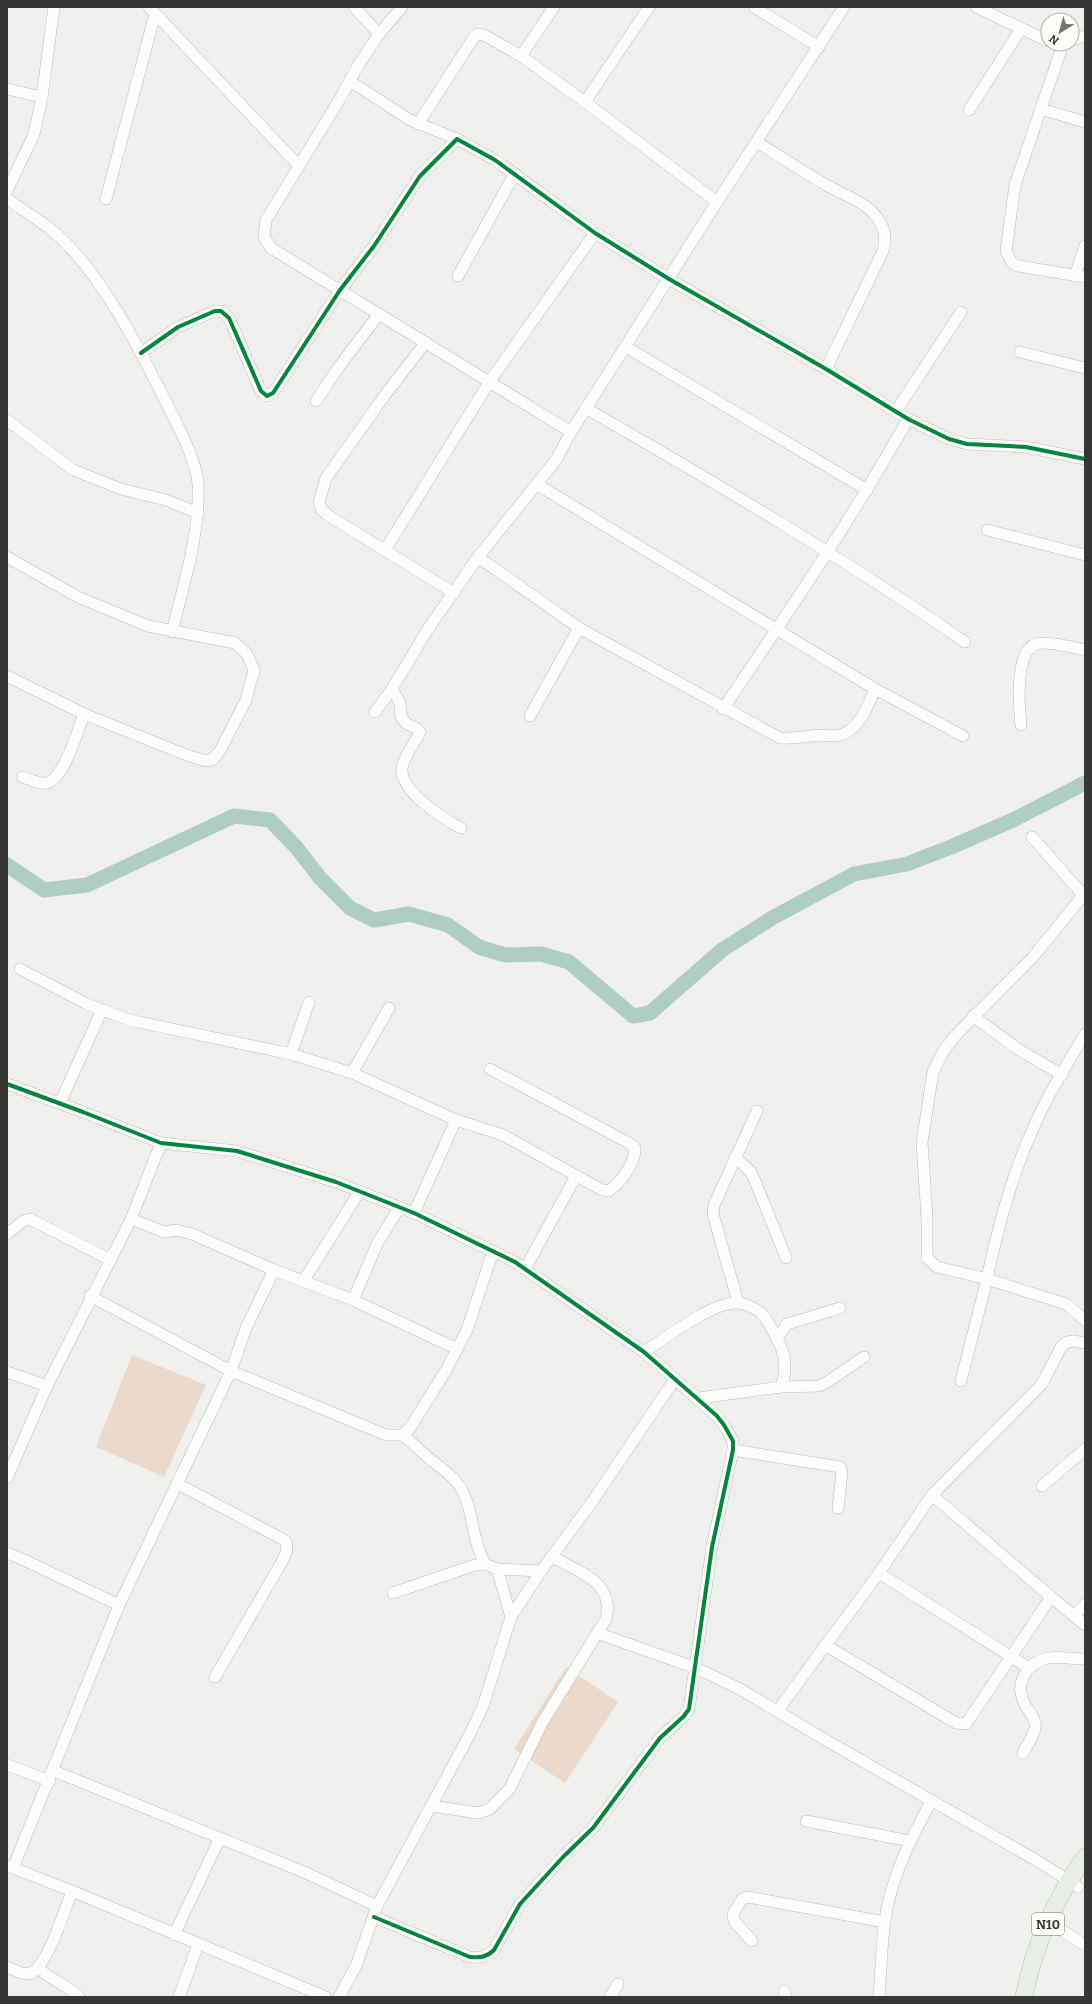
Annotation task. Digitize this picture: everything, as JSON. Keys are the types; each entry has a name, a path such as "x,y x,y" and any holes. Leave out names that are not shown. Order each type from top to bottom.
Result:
{"highway":[{"name":"N10","path":"1035,1997 1047,1954 1077,1881 1085,1857"},
{"name":"N10","path":"1024,1997 1027,1980 1040,1942 1077,1881"}],"street":[{"path":"7,191 34,134 42,96 54,7"},
{"path":"354,7 379,34"},
{"path":"402,7 379,34 266,220 264,238 272,248 571,432"},
{"path":"521,56 554,7"},
{"path":"585,102 650,7"},
{"path":"754,7 819,46"},
{"path":"375,712 392,689 428,629 478,557 538,485 556,460 571,432 717,202 844,7"},
{"path":"976,7 1040,37"},
{"path":"152,11 299,166"},
{"path":"106,199 152,11"},
{"path":"969,110 1021,29"},
{"path":"418,124 474,37 478,34 484,35 521,56 585,102 717,202"},
{"path":"1060,52 1015,185 1006,251 1012,263 1018,266 1080,277 1085,246"},
{"path":"350,80 397,113 418,124 457,139 495,160 596,233 669,279 826,369 908,419 949,439 967,444 1026,447 1085,460"},
{"path":"7,89 42,96"},
{"path":"1041,109 1085,122"},
{"path":"141,353 178,328 215,311 221,311 229,318 260,391 264,395 270,396 340,290 374,246 420,176 457,139"},
{"path":"757,142 830,187 859,201 880,221 884,231 886,241 883,251 826,369"},
{"path":"458,276 514,174"},
{"path":"7,199 54,232 75,254 97,281 141,353 186,442 198,482 198,513 172,632"},
{"path":"385,550 490,381 596,233"},
{"path":"896,411 961,312"},
{"path":"316,401 338,368 379,314"},
{"path":"426,342 385,395 326,478 319,502 321,509 329,516 454,593"},
{"path":"626,347 867,490"},
{"path":"1020,352 1085,368"},
{"path":"587,409 730,491 827,551 965,642"},
{"path":"723,709 867,490 908,419"},
{"path":"7,420 73,470 121,489 166,500 198,513"},
{"path":"538,485 875,689 963,736"},
{"path":"988,530 1085,555"},
{"path":"7,557 78,597 148,626 172,632 235,643 247,654 254,670 246,700 220,751 212,760 206,761 189,756 84,714 7,676"},
{"path":"478,557 579,628 644,663 723,709 780,738 799,739 821,735 839,736 850,730 858,722 867,709 875,689"},
{"path":"530,716 579,628"},
{"path":"1020,725 1020,678 1024,657 1033,646 1041,643 1085,650"},
{"path":"392,689 400,703 401,717 407,724 416,728 420,732 409,751 402,768 404,780 409,788 442,818 461,828"},
{"path":"23,777 45,784 53,781 60,772 67,757 84,714"},
{"path":"1032,837 1084,895 1032,958 972,1016 944,1050 933,1072 922,1142 927,1218 927,1258 937,1267 987,1279 1066,1304 1085,1320"},
{"path":"20,969 102,1010 129,1020 291,1054 352,1073 456,1120 503,1136 602,1190 609,1191 618,1184 635,1155 634,1148 629,1143 490,1069"},
{"path":"291,1054 309,1002"},
{"path":"352,1073 389,1008"},
{"path":"60,1103 102,1010"},
{"path":"972,1016 1018,1049 1062,1075"},
{"path":"961,1380 995,1244 1022,1154 1036,1120 1085,1034"},
{"path":"7,1084 60,1103 160,1143 237,1151 336,1182 414,1213 459,1236 493,1251 525,1269 644,1352 699,1398 724,1425 732,1441 733,1450 710,1554 696,1668 688,1709 684,1716 660,1738 590,1832 564,1856 520,1904 490,1955 485,1957 470,1957 375,1912 304,1872 220,1838 52,1776 7,1765"},
{"path":"738,1302 713,1214 714,1205 757,1111"},
{"path":"414,1213 456,1120"},
{"path":"7,1478 47,1386 90,1296 130,1219 160,1143"},
{"path":"735,1157 750,1172 755,1181 786,1258"},
{"path":"525,1269 576,1176"},
{"path":"304,1280 360,1191"},
{"path":"353,1300 378,1242 400,1207"},
{"path":"7,1234 23,1221 30,1219 109,1258"},
{"path":"130,1219 164,1232 178,1230 188,1232 274,1270 304,1280 353,1300 457,1349"},
{"path":"402,1435 410,1428 457,1349 470,1324 493,1251"},
{"path":"274,1270 246,1328 231,1372 119,1605 52,1776 10,1867 72,1891 174,1935 326,1997"},
{"path":"90,1296 231,1372 386,1435 402,1435 451,1476 463,1492 471,1515 471,1527 479,1554 485,1564"},
{"path":"644,1352 706,1313 724,1305 738,1302 763,1314 777,1338 785,1362 786,1371 781,1387"},
{"path":"777,1338 787,1324 840,1308"},
{"path":"778,1710 879,1573 932,1495 1042,1384 1061,1347 1067,1342 1085,1342"},
{"path":"699,1398 781,1387 819,1386 864,1358"},
{"path":"7,1372 47,1386"},
{"path":"339,1997 356,1966 375,1912 471,1732 483,1706 511,1617 541,1571 553,1557 675,1379"},
{"path":"1042,1486 1085,1449"},
{"path":"733,1450 840,1467 842,1472 838,1508"},
{"path":"178,1484 286,1541 287,1550 283,1560 215,1677"},
{"path":"932,1495 1085,1625"},
{"path":"7,1553 119,1605"},
{"path":"431,1806 478,1813 490,1809 510,1788 542,1723 606,1619 609,1607 604,1592 595,1582 553,1557"},
{"path":"393,1593 475,1565 485,1564 497,1569 541,1571"},
{"path":"497,1569 511,1617"},
{"path":"879,1573 1029,1668"},
{"path":"825,1645 956,1723 962,1725 966,1724 1051,1597"},
{"path":"1074,1616 1085,1604"},
{"path":"597,1633 696,1668 738,1688 778,1710 829,1742 1077,1881"},
{"path":"1024,1753 1035,1727 1035,1722 1023,1700 1020,1686 1029,1668 1037,1662 1048,1658 1085,1659"},
{"path":"879,1997 885,1922 890,1896 910,1841 932,1800"},
{"path":"806,1821 910,1841"},
{"path":"174,1935 220,1838"},
{"path":"7,1968 21,1973 31,1974 38,1968 45,1957 72,1891"},
{"path":"752,1941 734,1921 733,1914 742,1899 748,1897 885,1922"},
{"path":"1058,1928 1085,1944"},
{"path":"179,1997 198,1945"},
{"path":"38,1968 48,1977 69,1987 79,1997"},
{"path":"610,1997 618,1984"}],"shaded area":[{"path":"132,1355 206,1385 164,1477 96,1447"},
{"path":"566,1667 618,1702 565,1783 514,1749"}],"waterway":[{"path":"7,865 44,890 87,885 234,816 270,820 296,847 320,878 350,908 374,920 409,914 448,925 479,947 505,955 541,954 569,962 633,1016 650,1013 722,950 772,918 854,874 907,864 951,847 1013,820 1085,783"}],"cycle path":[{"path":"141,353 178,327 215,311 221,311 229,318 261,391 267,396 273,393 340,290 374,246 420,176 457,139 495,160 595,233 669,279 826,369 908,419 949,439 967,444 1026,447 1085,459"},
{"path":"7,1084 161,1143 237,1151 336,1182 414,1213 515,1262 644,1352 717,1416 733,1441 733,1450 712,1547 689,1709 684,1716 660,1738 593,1828 564,1856 520,1904 494,1950 486,1956 470,1957 374,1917"}]}
